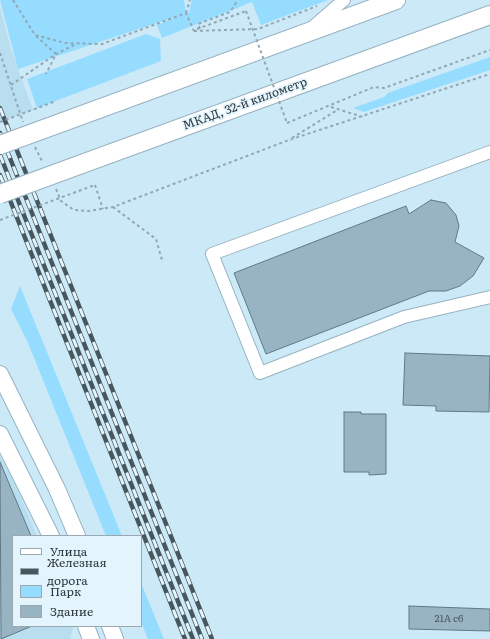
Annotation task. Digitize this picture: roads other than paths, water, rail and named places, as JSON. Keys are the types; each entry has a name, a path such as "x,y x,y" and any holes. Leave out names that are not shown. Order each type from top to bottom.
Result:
{"highway":[{"path":"0,145 396,0"},
{"name":"МКАД, 32-й километр","path":"0,194 490,15"}],"main road":[{"path":"0,374 77,535"},
{"path":"0,434 50,535"},
{"path":"86,627 91,639"},
{"path":"110,627 115,639"}],"lane":[{"path":"295,37 322,20 344,0"},
{"path":"490,152 212,254 260,373 404,317 490,297"}],"railway":[{"path":"0,108 212,639"},
{"path":"0,133 202,639"},
{"path":"0,155 193,639"},
{"path":"0,175 185,639"}]}
